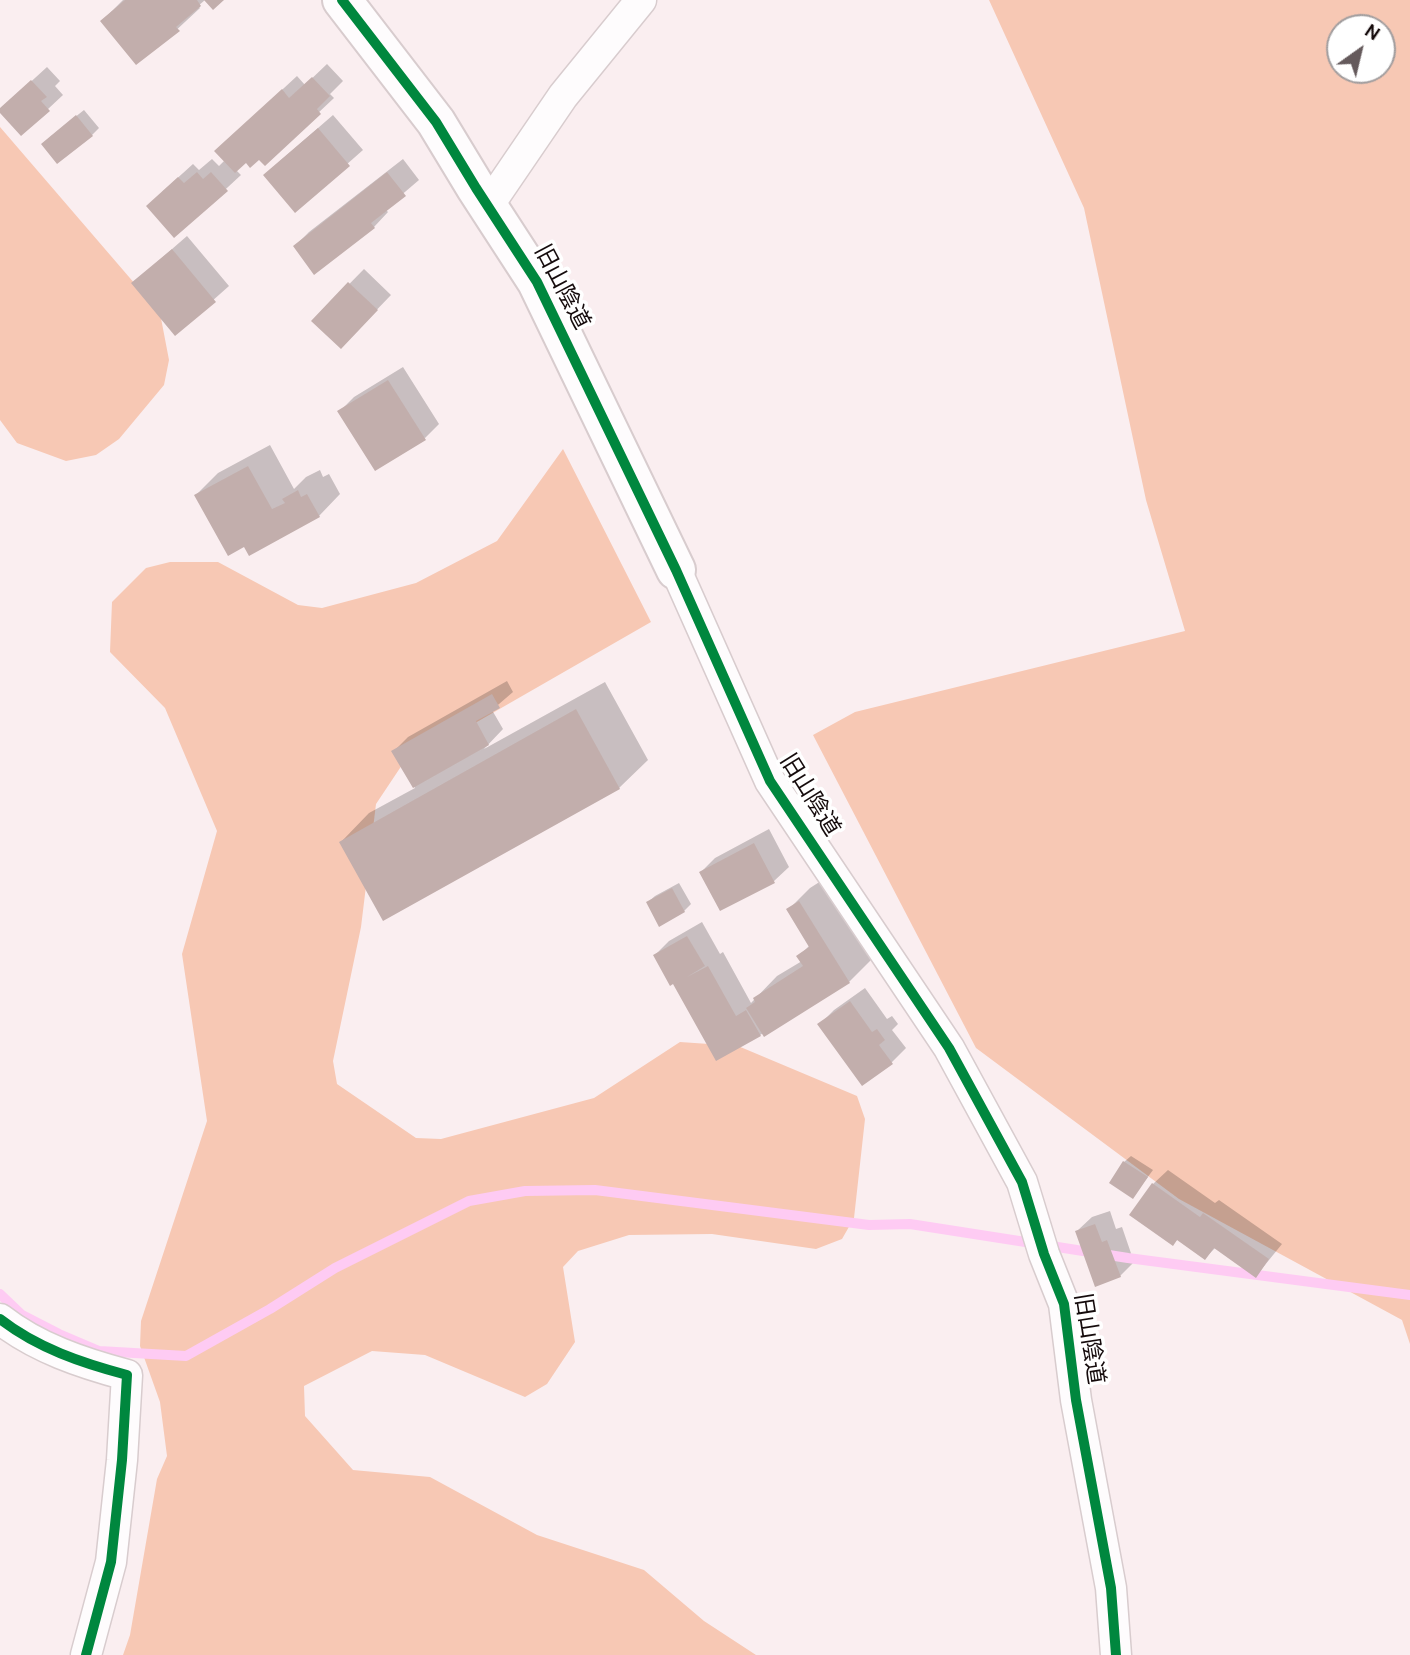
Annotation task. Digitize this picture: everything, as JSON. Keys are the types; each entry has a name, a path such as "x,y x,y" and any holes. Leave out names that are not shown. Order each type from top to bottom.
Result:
{"street":[{"name":"旧山陰道","path":"342,0 436,122 537,282 676,570 770,781 948,1048 1022,1182 1044,1254 1064,1304 1076,1400 1111,1588 1116,1655"},
{"path":"488,206 563,96 641,0"},
{"path":"0,1319 18,1334 80,1363 127,1375 122,1460 111,1562 86,1655"}],"shaded area":[{"path":"989,0 1410,0 1410,1344 1402,1320 1179,1199 976,1048 813,735 855,712 1185,631 1146,500 1084,208"},
{"path":"0,127 160,313 169,360 164,385 119,439 96,455 66,461 17,443 0,420"},
{"path":"563,449 651,622 402,765 376,804 361,927 333,1061 337,1084 416,1138 441,1139 594,1098 680,1042 738,1046 857,1096 865,1119 854,1218 842,1239 816,1249 712,1234 629,1235 578,1251 563,1267 575,1342 547,1384 525,1397 425,1355 372,1351 304,1386 305,1416 353,1470 430,1477 537,1535 644,1570 704,1621 756,1655 123,1655 130,1635 157,1479 167,1456 160,1402 140,1346 141,1321 207,1121 182,954 217,831 165,708 110,652 112,602 146,568 170,562 218,562 298,605 322,608 416,583 497,541"}],"building":[{"path":"125,0 197,0 201,6 176,27 180,31 136,65 100,21"},
{"path":"204,0 224,0 213,10"},
{"path":"312,77 330,96 317,109 321,114 265,166 259,160 250,168 246,163 235,173 214,151 282,89 289,98"},
{"path":"31,80 47,97 41,101 50,111 21,136 0,113 0,108"},
{"path":"76,115 93,136 57,164 41,144"},
{"path":"318,128 350,166 295,213 263,175"},
{"path":"197,172 203,179 211,172 228,191 174,238 146,206 178,177 184,183"},
{"path":"387,172 406,196 371,223 375,228 314,275 293,246"},
{"path":"172,249 216,302 175,336 131,283"},
{"path":"348,282 378,310 341,349 311,321"},
{"path":"388,380 426,440 375,471 337,411"},
{"path":"248,466 272,509 285,503 282,499 298,490 301,497 307,494 320,517 249,556 244,547 228,556 194,495"},
{"path":"492,694 500,708 476,721 489,745 413,788 391,751"},
{"path":"576,709 620,789 383,921 339,842"},
{"path":"754,843 775,883 720,911 699,872"},
{"path":"672,888 685,912 659,927 646,902"},
{"path":"799,901 850,983 764,1037 746,1008 755,1002 753,998 803,966 796,956 809,947 786,909"},
{"path":"687,936 705,966 687,977 708,966 736,1016 746,1010 761,1036 716,1061 673,984 670,986 653,955"},
{"path":"850,1001 872,1032 877,1029 885,1040 879,1045 893,1064 862,1086 817,1024"},
{"path":"1123,1161 1148,1177 1133,1199 1109,1183"},
{"path":"1152,1183 1200,1217 1203,1213 1269,1259 1256,1278 1214,1248 1205,1260 1177,1240 1173,1246 1129,1215"},
{"path":"1095,1224 1102,1242 1107,1240 1121,1277 1095,1287 1075,1231"}],"waterway":[{"path":"0,1294 22,1315 99,1351 186,1356 270,1309 335,1268 469,1201 525,1191 595,1190 869,1225 910,1224 1128,1258 1410,1295"}],"cycle path":[{"path":"342,0 436,122 537,282 676,570 770,781 949,1048 1022,1182 1044,1254 1064,1304 1076,1400 1111,1588 1116,1655"},
{"path":"0,1319 29,1338 60,1353 127,1375 122,1460 111,1562 86,1655"}]}
